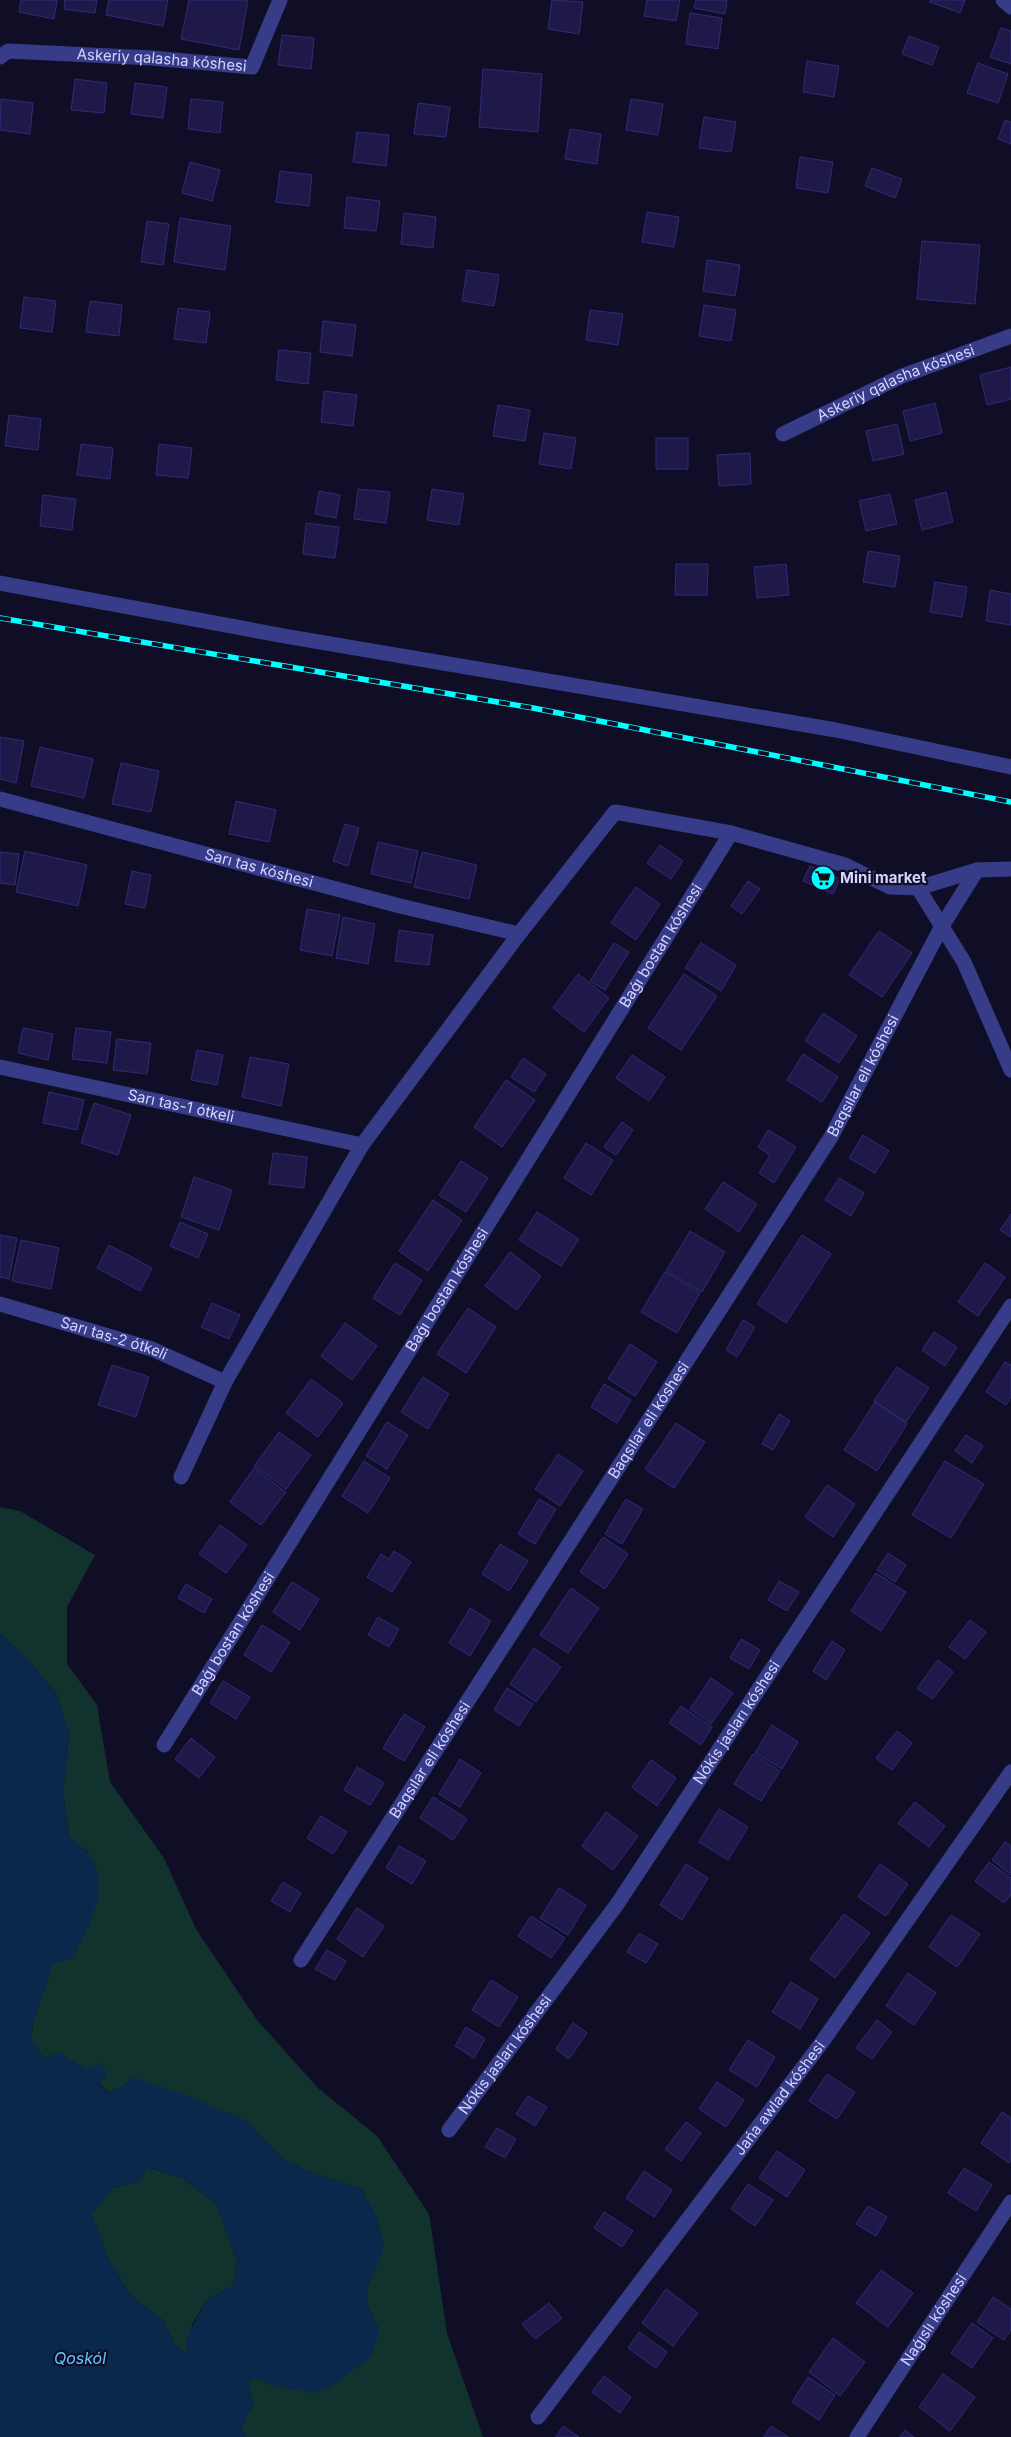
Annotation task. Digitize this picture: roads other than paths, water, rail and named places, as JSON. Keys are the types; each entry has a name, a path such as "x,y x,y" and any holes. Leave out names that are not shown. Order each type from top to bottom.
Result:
{"street":[{"name":"Askeriy qalasha kóshesi","path":"0,57 8,51 152,58 252,67 280,0"},
{"path":"1003,0 1011,7"},
{"name":"Askeriy qalasha kóshesi","path":"783,434 902,376 1011,336"},
{"path":"0,583 290,637 836,730 1011,767"},
{"name":"Sarı tas kóshesi","path":"0,799 382,901 519,934"},
{"path":"181,1477 225,1382 362,1145 519,934 615,812 731,833 845,865 890,887 918,888 977,870 1011,870"},
{"name":"Baǵı bostan kóshesi","path":"164,1745 731,833"},
{"name":"Baqsılar eli kóshesi","path":"301,1960 831,1137 942,926 977,870"},
{"path":"918,888 964,962 1011,1070"},
{"name":"Sarı tas-1 ótkeli","path":"0,1067 362,1145"},
{"name":"Sarı tas-2 ótkeli","path":"0,1304 152,1350 225,1382"},
{"name":"Nókis jasları kóshesi","path":"449,2130 618,1903 1011,1306"},
{"name":"Jańa awlad kóshesi","path":"538,2417 820,2045 1011,1772"},
{"name":"Naǵıslı kóshesi","path":"857,2437 1011,2202"}],"water":[{"name":"Qoskól","path":"0,1633 27,1659 57,1695 69,1736 63,1791 69,1837 87,1852 95,1865 98,1878 96,1905 91,1919 73,1958 53,1964 33,2023 31,2040 44,2059 59,2052 86,2069 100,2063 107,2074 99,2085 108,2092 124,2086 132,2077 180,2093 247,2121 284,2160 313,2173 361,2189 376,2216 384,2246 368,2285 368,2307 379,2331 371,2357 332,2386 313,2393 273,2386 260,2379 248,2381 253,2405 241,2426 246,2437 0,2437","holes":["148,2167 182,2178 217,2204 237,2261 233,2286 207,2299 186,2339 188,2354 175,2346 163,2320 130,2295 109,2260 92,2215 112,2188 138,2182"]}],"railway":[{"path":"0,618 533,708 1011,802"}],"place":[{"name":"Mini market","path":"823,878"}]}
